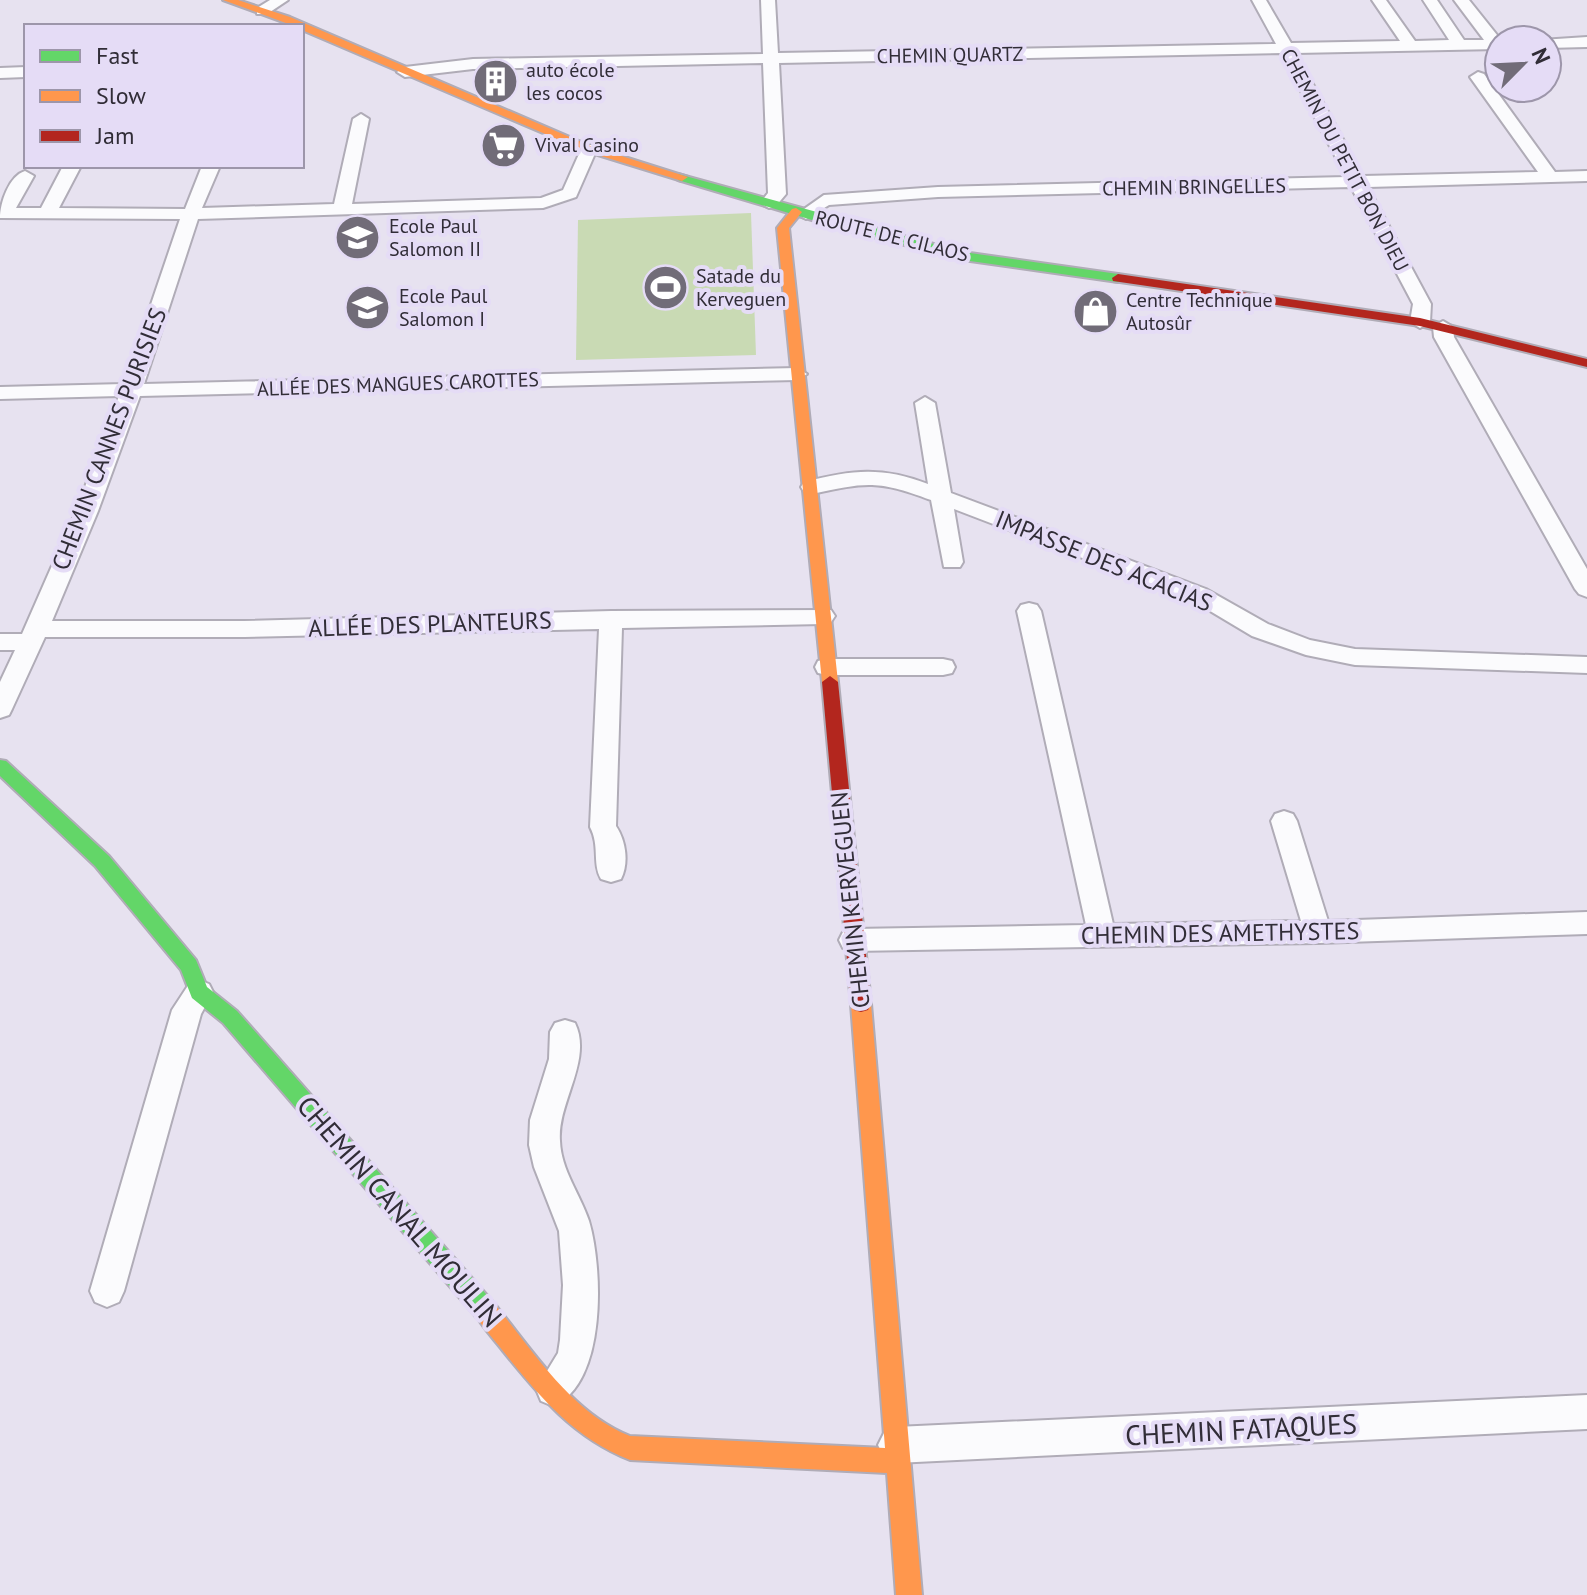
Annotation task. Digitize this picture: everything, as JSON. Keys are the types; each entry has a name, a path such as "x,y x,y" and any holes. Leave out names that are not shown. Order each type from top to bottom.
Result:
{"street":[{"name":"ROUTE DE CILAOS","path":"228,0 273,18"},
{"path":"273,18 281,0"},
{"path":"768,0 777,194 769,203"},
{"name":"CHEMIN DU PETIT BON DIEU","path":"1259,0 1326,116 1357,184 1422,304 1420,322"},
{"path":"1379,0 1410,45"},
{"path":"1430,0 1459,44"},
{"path":"1461,0 1483,27"},
{"name":"ROUTE DE CILAOS","path":"304,31 589,149 801,213 963,256 1420,322 1586,360"},
{"path":"1563,43 1587,42"},
{"name":"CHEMIN QUARTZ","path":"405,72 473,64 1483,44"},
{"path":"0,73 24,72"},
{"path":"1478,77 1550,177"},
{"path":"342,210 361,119"},
{"path":"2,213 190,214 532,204 570,193 589,149"},
{"path":"47,214 71,168"},
{"name":"CHEMIN CANNES PURISIES","path":"0,709 34,636 132,392 190,214 210,168"},
{"path":"2,213 25,176"},
{"name":"CHEMIN BRINGELLES","path":"801,213 824,200 938,192 1587,176"},
{"name":"CHEMIN KERVEGUEN","path":"801,213 783,228 812,487 876,1164 909,1595"},
{"path":"1443,327 1444,337 1587,589"},
{"name":"ALLÉE DES MANGUES CAROTTES","path":"0,393 797,374"},
{"path":"925,403 952,562"},
{"name":"IMPASSE DES ACACIAS","path":"812,487 874,476 897,480 1198,594 1260,630 1306,647 1355,657 1587,665"},
{"path":"1029,611 1102,936"},
{"name":"ALLÉE DES PLANTEURS","path":"0,642 34,636 244,629 823,616"},
{"path":"611,619 603,827 611,840 611,872"},
{"path":"827,667 943,667"},
{"name":"CHEMIN CANAL MOULIN","path":"0,766 102,861 189,966 199,992 230,1017 333,1132 582,1423 613,1444 630,1448 897,1453"},
{"path":"1284,821 1318,932"},
{"name":"CHEMIN DES AMETHYSTES","path":"853,940 1318,932 1587,923"},
{"path":"107,1291 187,1010 199,992"},
{"path":"553,1389 575,1354 577,1338 579,1246 573,1222 553,1179 544,1133 565,1060 565,1032"},
{"name":"CHEMIN FATAQUES","path":"897,1453 1587,1412"}],"green space":[{"name":"Satade du Kerveguen","path":"751,213 756,355 576,360 578,220"}],"traffic: fast":[{"path":"682,177 846,226 963,256 1118,278"},
{"path":"0,766 102,861 189,966 199,992 230,1017 485,1310"}],"traffic: slow":[{"path":"228,0 298,24"},
{"path":"304,27 589,149 682,177"},
{"path":"796,212 783,228 830,682"},
{"path":"861,1004 909,1595"},
{"path":"485,1310 570,1410 610,1440 630,1448 897,1461"}],"traffic: jam":[{"path":"1118,278 1420,322 1587,363"},
{"path":"830,682 861,1004"}],"place":[{"name":"auto école les cocos","path":"495,81"},
{"name":"Vival Casino","path":"504,145"},
{"name":"Ecole Paul Salomon II","path":"358,238"},
{"name":"Satade du Kerveguen","path":"665,287"},
{"name":"Ecole Paul Salomon I","path":"368,307"},
{"name":"Centre Technique Autosûr","path":"1095,312"}]}
